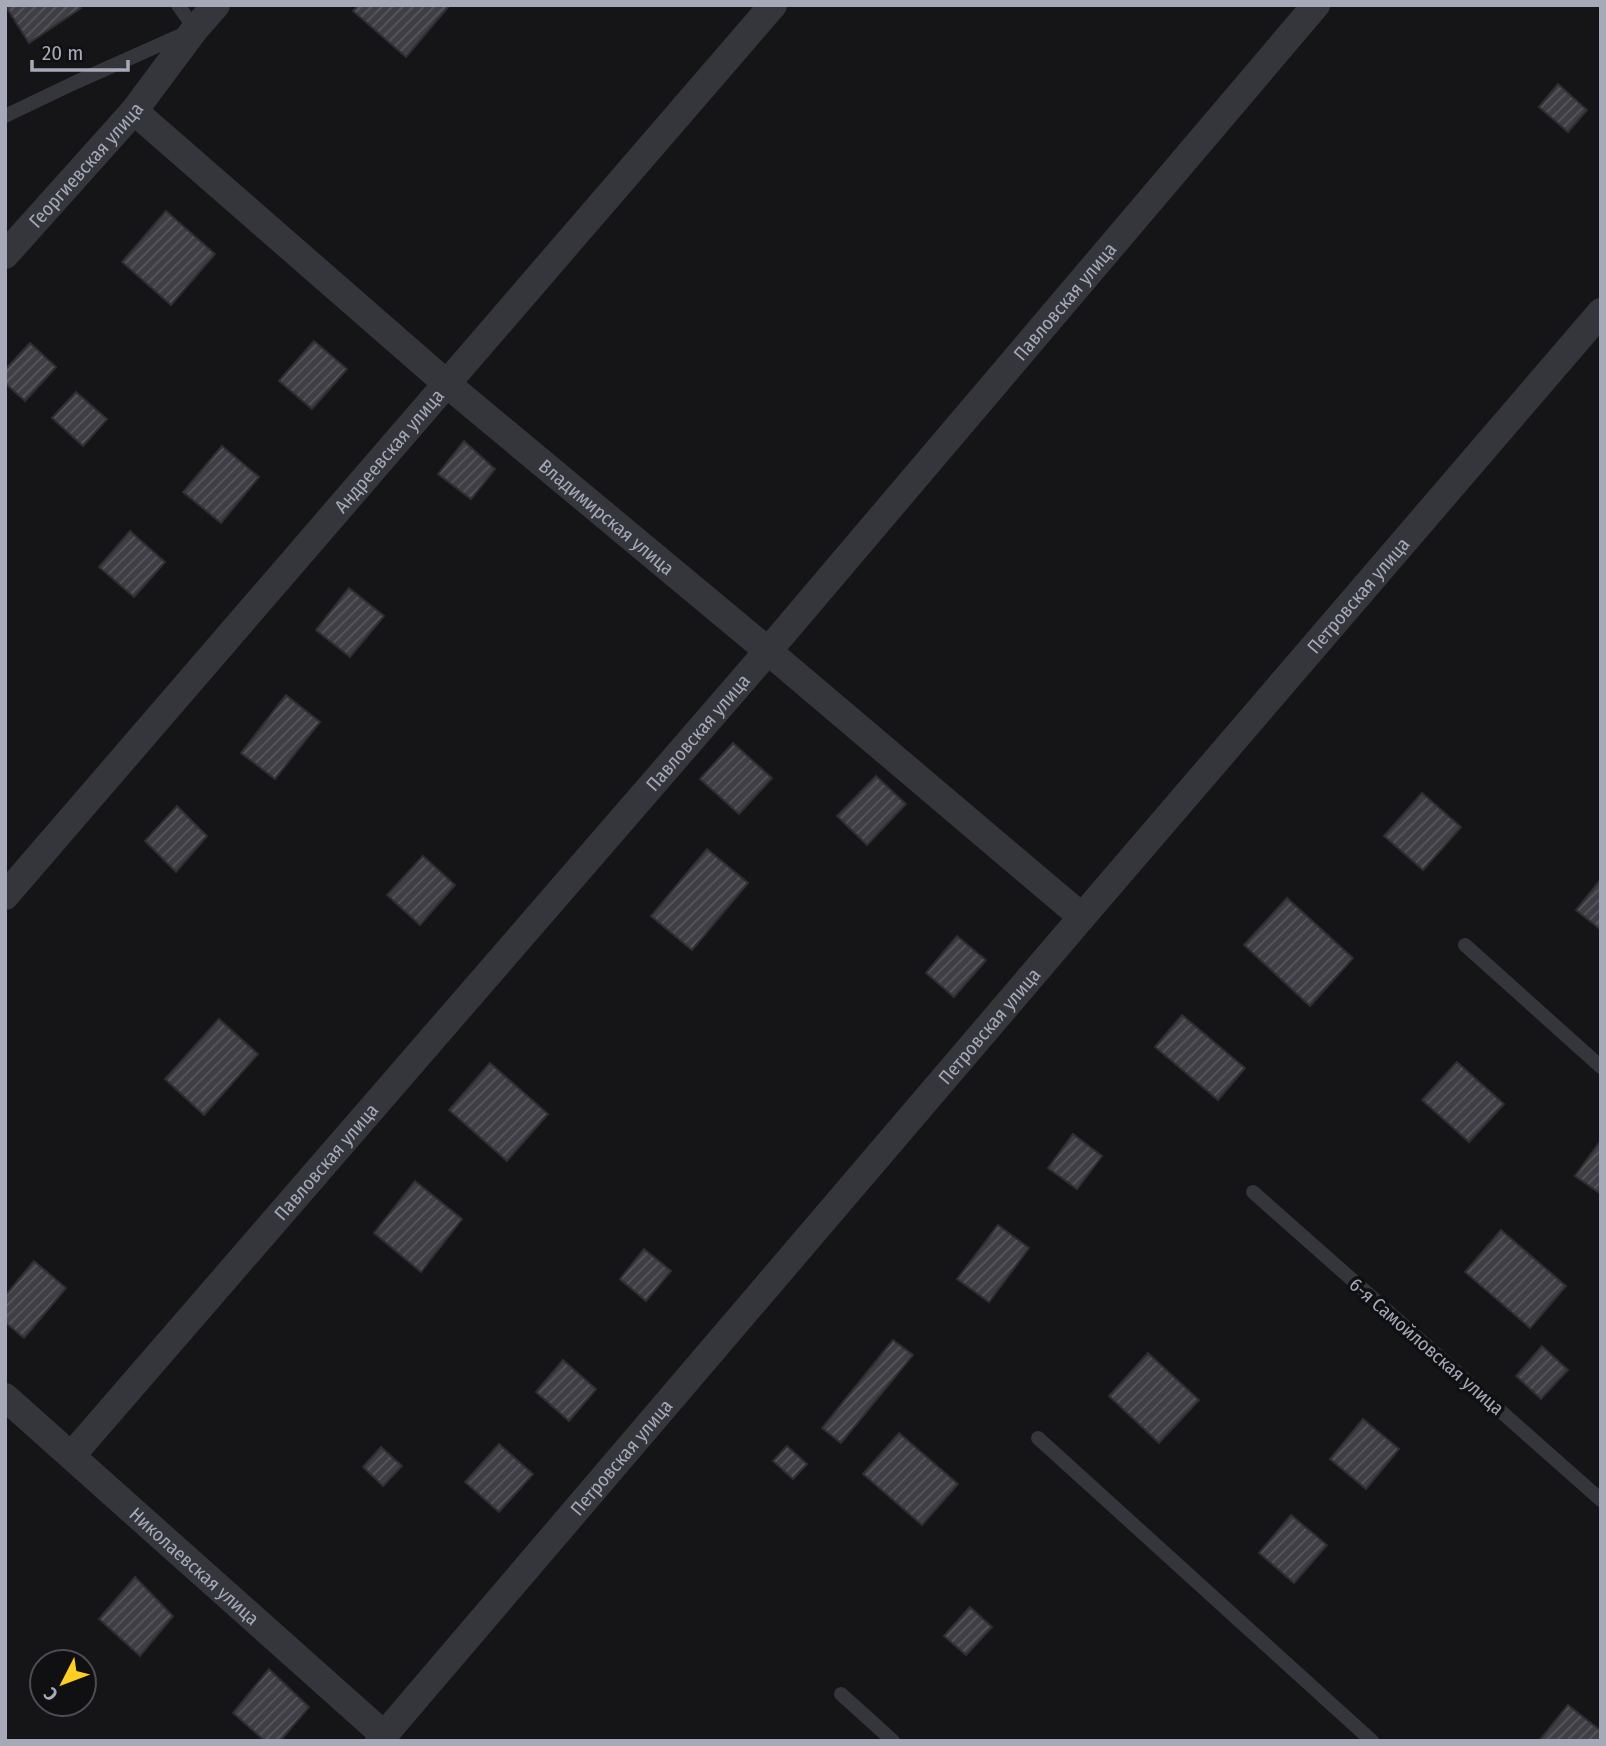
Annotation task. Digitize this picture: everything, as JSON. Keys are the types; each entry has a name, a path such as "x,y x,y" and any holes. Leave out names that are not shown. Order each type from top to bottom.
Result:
{"street":[{"name":"Георгиевская улица","path":"5,255 134,111 216,5"},
{"name":"Андреевская улица","path":"5,896 773,5"},
{"name":"Павловская улица","path":"72,1455 768,651 1316,5"},
{"name":"Владимирская улица","path":"134,111 447,384 1082,917"},
{"name":"Петровская улица","path":"381,1738 1601,313"},
{"name":"Николаевская улица","path":"5,1397 381,1738"}],"lane":[{"path":"5,116 195,29 178,5"},
{"path":"1465,945 1601,1067"},
{"name":"6-я Самойловская улица","path":"1253,1192 1601,1500"},
{"path":"1038,1438 1372,1741"},
{"path":"841,1694 893,1741"}],"building":[{"path":"5,5 80,5 81,8 29,43"},
{"path":"358,5 449,6 406,57 353,11"},
{"path":"1558,84 1587,110 1568,132 1539,107"},
{"path":"166,211 215,254 171,305 122,262"},
{"path":"314,341 347,369 312,409 279,381"},
{"path":"30,343 56,367 25,401 5,383 5,370"},
{"path":"76,392 107,419 83,446 52,418"},
{"path":"464,441 495,469 471,499 438,474"},
{"path":"222,446 259,477 221,523 183,492"},
{"path":"130,531 165,562 134,597 99,567"},
{"path":"349,588 384,616 350,657 316,630"},
{"path":"286,695 320,722 275,779 241,753"},
{"path":"733,743 772,778 739,814 700,779"},
{"path":"876,776 906,804 867,845 837,816"},
{"path":"1422,793 1461,827 1423,870 1384,836"},
{"path":"177,806 207,836 176,872 145,841"},
{"path":"707,849 748,883 692,950 651,916"},
{"path":"423,856 455,885 420,925 387,895"},
{"path":"1601,879 1601,930 1576,910"},
{"path":"1287,898 1353,958 1310,1006 1244,945"},
{"path":"957,936 986,960 954,997 926,973"},
{"path":"1182,1015 1245,1068 1218,1100 1155,1047"},
{"path":"219,1019 258,1054 204,1115 165,1079"},
{"path":"1457,1062 1504,1104 1469,1142 1422,1100"},
{"path":"490,1063 548,1114 507,1161 449,1110"},
{"path":"1073,1134 1102,1156 1077,1189 1048,1168"},
{"path":"1601,1140 1601,1194 1575,1176"},
{"path":"415,1181 462,1219 421,1272 374,1233"},
{"path":"998,1225 1029,1248 989,1302 957,1279"},
{"path":"1501,1230 1566,1286 1530,1328 1465,1272"},
{"path":"644,1249 671,1271 646,1301 620,1279"},
{"path":"34,1261 66,1288 24,1338 5,1322 5,1296"},
{"path":"893,1340 913,1355 841,1443 822,1428"},
{"path":"1542,1346 1568,1370 1541,1399 1516,1376"},
{"path":"1148,1353 1199,1400 1159,1443 1109,1396"},
{"path":"563,1360 596,1389 569,1421 536,1392"},
{"path":"1363,1419 1399,1449 1366,1489 1330,1459"},
{"path":"899,1433 958,1484 922,1525 863,1474"},
{"path":"499,1444 533,1474 499,1512 465,1482"},
{"path":"787,1446 807,1464 793,1479 773,1461"},
{"path":"381,1447 402,1466 383,1486 363,1467"},
{"path":"1291,1515 1327,1545 1294,1583 1259,1553"},
{"path":"135,1577 173,1616 140,1656 99,1619"},
{"path":"970,1607 992,1627 966,1655 944,1636"},
{"path":"269,1669 309,1707 280,1741 265,1741 233,1713"},
{"path":"1568,1705 1601,1731 1601,1741 1539,1741"}]}
